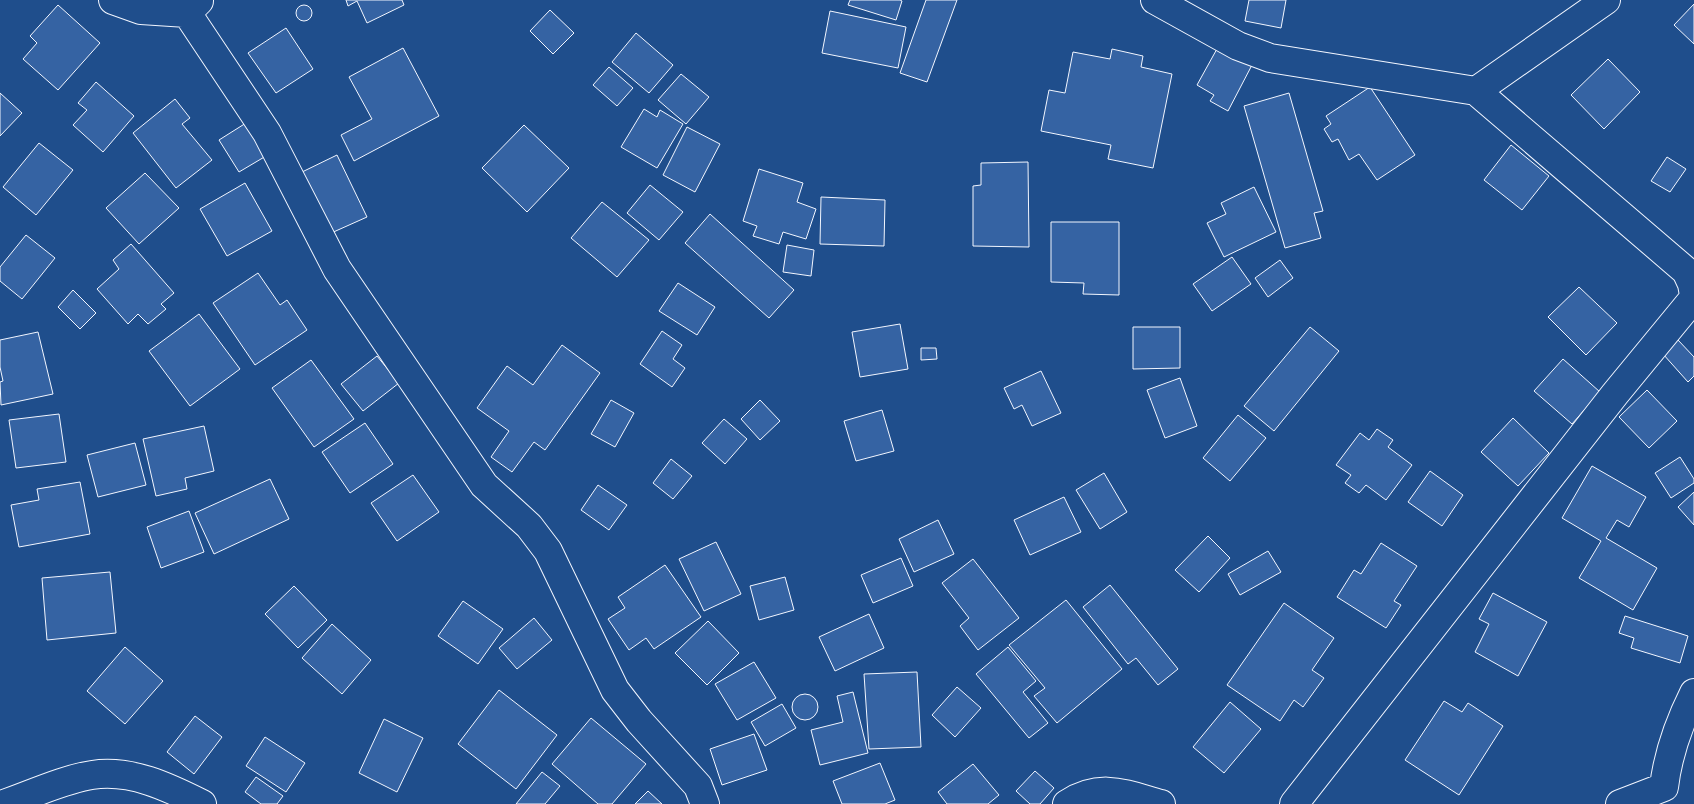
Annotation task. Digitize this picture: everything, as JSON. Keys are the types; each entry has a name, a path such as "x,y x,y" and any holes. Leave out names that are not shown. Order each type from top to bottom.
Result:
{"street":[{"path":"113,0 140,10 193,7 267,133 337,269 484,485 529,526 548,551 615,690 639,721 698,786 705,804"},
{"path":"1155,0 1238,46 1270,58 1476,91 1686,271 1692,284 1694,297 1609,402 1294,804"},
{"path":"1476,91 1606,0"},
{"path":"1620,804 1667,796 1666,764 1679,724 1694,693"},
{"path":"4,804 91,775 120,774 162,784 202,804"},
{"path":"1067,804 1096,791 1117,792 1161,804"}],"building":[{"path":"346,0 402,0 404,5 367,23 357,1 348,6"},
{"path":"850,0 902,1 896,20 848,5"},
{"path":"926,0 957,0 927,82 900,73"},
{"path":"1249,0 1286,0 1281,28 1245,21"},
{"path":"1694,4 1694,44 1674,25"},
{"path":"58,5 100,43 58,90 23,59 37,43 30,36"},
{"path":"304,5 312,13 304,21 296,13"},
{"path":"550,10 574,33 553,54 530,31"},
{"path":"830,11 906,27 898,68 822,53"},
{"path":"286,28 313,69 276,93 248,53"},
{"path":"636,33 673,65 649,93 612,62"},
{"path":"1218,47 1252,65 1228,111 1210,101 1214,95 1197,85"},
{"path":"403,48 439,116 354,161 341,135 372,119 349,77"},
{"path":"1112,49 1143,56 1141,67 1172,74 1153,168 1108,159 1111,145 1041,131 1049,90 1065,93 1073,52 1110,59"},
{"path":"1608,59 1640,92 1604,129 1571,95"},
{"path":"609,67 633,88 617,106 593,85"},
{"path":"681,74 709,97 686,124 658,100"},
{"path":"96,82 134,116 103,152 73,125 87,110 78,103"},
{"path":"1370,87 1415,155 1377,180 1359,154 1349,160 1338,139 1332,142 1324,129 1331,124 1326,116"},
{"path":"0,93 22,113 0,136"},
{"path":"1289,93 1323,211 1314,213 1321,238 1285,248 1244,106"},
{"path":"175,99 190,118 182,124 212,160 176,188 133,133"},
{"path":"644,109 657,117 660,110 683,124 657,168 621,147"},
{"path":"246,123 266,156 239,172 219,140"},
{"path":"524,125 569,168 527,212 482,168"},
{"path":"687,127 720,144 695,192 663,175"},
{"path":"39,143 73,170 36,215 3,187"},
{"path":"1511,145 1549,176 1522,210 1484,180"},
{"path":"337,155 367,217 329,234 300,173"},
{"path":"1667,157 1686,169 1670,192 1651,181"},
{"path":"1028,162 1029,247 973,246 973,186 981,185 981,163"},
{"path":"759,169 803,183 797,202 816,209 806,239 783,232 779,244 753,236 757,226 743,221"},
{"path":"145,173 179,208 139,244 106,208"},
{"path":"245,183 272,231 227,256 200,209"},
{"path":"650,185 683,212 659,240 627,213"},
{"path":"1254,187 1276,232 1224,257 1207,223 1226,214 1221,203"},
{"path":"821,197 885,200 884,246 820,244"},
{"path":"602,202 649,240 617,277 571,238"},
{"path":"710,214 794,290 769,318 685,243"},
{"path":"1051,222 1119,222 1119,295 1083,294 1084,283 1051,282"},
{"path":"26,235 55,258 22,299 0,281 0,267"},
{"path":"131,244 174,293 161,304 166,309 148,324 138,314 128,324 97,289 119,269 113,260"},
{"path":"787,245 814,250 811,276 783,272"},
{"path":"1232,257 1251,284 1212,311 1193,284"},
{"path":"1280,260 1293,278 1268,297 1255,278"},
{"path":"258,273 280,305 287,300 307,330 255,365 213,303"},
{"path":"678,283 715,307 697,335 659,311"},
{"path":"1579,287 1617,323 1586,355 1548,317"},
{"path":"73,290 96,313 80,329 58,307"},
{"path":"199,314 240,369 190,406 149,351"},
{"path":"900,324 908,369 860,377 852,332"},
{"path":"1133,327 1180,327 1180,368 1133,369"},
{"path":"1310,327 1339,351 1274,431 1244,406"},
{"path":"662,331 682,345 673,359 685,368 672,387 640,364"},
{"path":"38,332 53,394 1,405 0,382 3,381 0,367 0,340"},
{"path":"1678,340 1694,357 1694,376 1688,382 1663,354"},
{"path":"562,345 600,373 545,450 534,442 512,472 491,457 509,431 477,408 507,366 533,385"},
{"path":"921,348 936,348 937,359 921,360"},
{"path":"377,356 399,383 363,411 341,384"},
{"path":"1563,359 1600,392 1572,424 1534,391"},
{"path":"311,360 354,419 314,447 272,388"},
{"path":"1041,371 1061,413 1032,426 1022,405 1014,409 1004,388"},
{"path":"1180,378 1197,426 1165,438 1147,390"},
{"path":"1647,390 1677,421 1649,448 1619,417"},
{"path":"611,400 634,413 615,447 591,434"},
{"path":"760,400 780,421 760,440 741,419"},
{"path":"882,410 894,451 856,461 844,421"},
{"path":"59,414 66,462 16,468 9,420"},
{"path":"1238,415 1266,438 1230,481 1203,458"},
{"path":"1513,418 1549,453 1518,486 1481,452"},
{"path":"724,419 747,439 725,464 702,443"},
{"path":"365,423 393,464 350,493 322,452"},
{"path":"204,426 214,471 185,478 187,489 156,496 143,439"},
{"path":"1377,429 1393,440 1388,447 1412,465 1386,500 1366,485 1359,493 1345,483 1351,475 1336,465 1360,433 1369,440"},
{"path":"135,443 146,485 98,497 87,455"},
{"path":"1680,457 1694,479 1694,483 1671,498 1655,473"},
{"path":"671,459 692,476 673,499 653,483"},
{"path":"1592,466 1646,497 1629,527 1617,520 1606,538 1657,568 1633,610 1579,578 1601,541 1562,518"},
{"path":"1430,471 1463,495 1442,526 1408,502"},
{"path":"1104,473 1127,512 1100,529 1076,490"},
{"path":"413,475 439,512 397,541 371,503"},
{"path":"270,479 289,519 214,554 195,513"},
{"path":"80,482 90,534 19,547 11,505 39,500 37,489"},
{"path":"598,485 627,505 609,530 581,510"},
{"path":"1694,492 1694,525 1678,507"},
{"path":"1064,497 1081,532 1030,555 1014,520"},
{"path":"189,511 204,552 161,568 147,527"},
{"path":"938,520 954,554 914,572 899,539"},
{"path":"1208,536 1230,558 1199,592 1175,570"},
{"path":"716,542 741,594 704,611 679,559"},
{"path":"1381,543 1417,566 1394,601 1401,605 1386,628 1337,597 1354,570 1361,574"},
{"path":"1268,551 1281,572 1240,595 1228,574"},
{"path":"901,558 913,586 873,603 861,575"},
{"path":"973,559 1019,618 978,650 960,626 969,618 942,583"},
{"path":"665,565 701,617 654,649 646,638 629,650 608,619 625,608 618,597"},
{"path":"110,572 116,633 47,640 42,578"},
{"path":"785,577 794,610 759,620 750,586"},
{"path":"1110,585 1178,669 1158,685 1136,658 1128,664 1083,607"},
{"path":"294,586 327,620 298,648 265,614"},
{"path":"1493,593 1547,622 1518,676 1475,652 1489,624 1479,619"},
{"path":"1066,600 1122,669 1057,723 1034,696 1045,688 1009,645"},
{"path":"463,601 503,629 478,664 438,636"},
{"path":"1284,603 1334,638 1312,670 1324,678 1303,707 1294,700 1280,721 1227,685"},
{"path":"869,614 884,648 835,671 819,637"},
{"path":"1625,616 1688,636 1680,663 1631,648 1634,638 1619,633"},
{"path":"534,618 552,640 517,669 499,648"},
{"path":"708,621 739,653 707,685 675,653"},
{"path":"332,624 371,660 342,694 302,658"},
{"path":"125,647 163,681 125,724 87,691"},
{"path":"1008,647 1036,681 1023,692 1048,723 1029,738 976,674"},
{"path":"754,662 776,698 737,720 715,684"},
{"path":"917,672 921,747 869,749 864,674"},
{"path":"957,687 981,708 955,737 932,715"},
{"path":"499,690 557,735 516,789 458,744"},
{"path":"853,692 868,753 820,765 811,730 843,722 837,696"},
{"path":"805,694 814,698 818,707 814,716 805,720 796,716 792,707 796,698"},
{"path":"1444,701 1462,712 1468,703 1503,726 1459,795 1405,760"},
{"path":"1230,702 1261,729 1224,773 1193,747"},
{"path":"782,704 796,728 765,746 751,722"},
{"path":"195,716 222,737 194,774 167,752"},
{"path":"591,718 646,764 612,804 598,804 552,764"},
{"path":"384,719 423,738 397,792 359,773"},
{"path":"754,734 767,770 722,785 710,749"},
{"path":"265,737 305,763 286,792 246,766"},
{"path":"880,763 895,800 885,804 842,804 833,781"},
{"path":"973,764 999,795 988,804 947,804 938,792"},
{"path":"1035,771 1054,788 1040,804 1030,804 1016,791"},
{"path":"542,772 560,786 545,804 516,804"},
{"path":"256,777 283,796 277,804 261,804 245,792"},
{"path":"648,791 662,804 635,804"}]}
